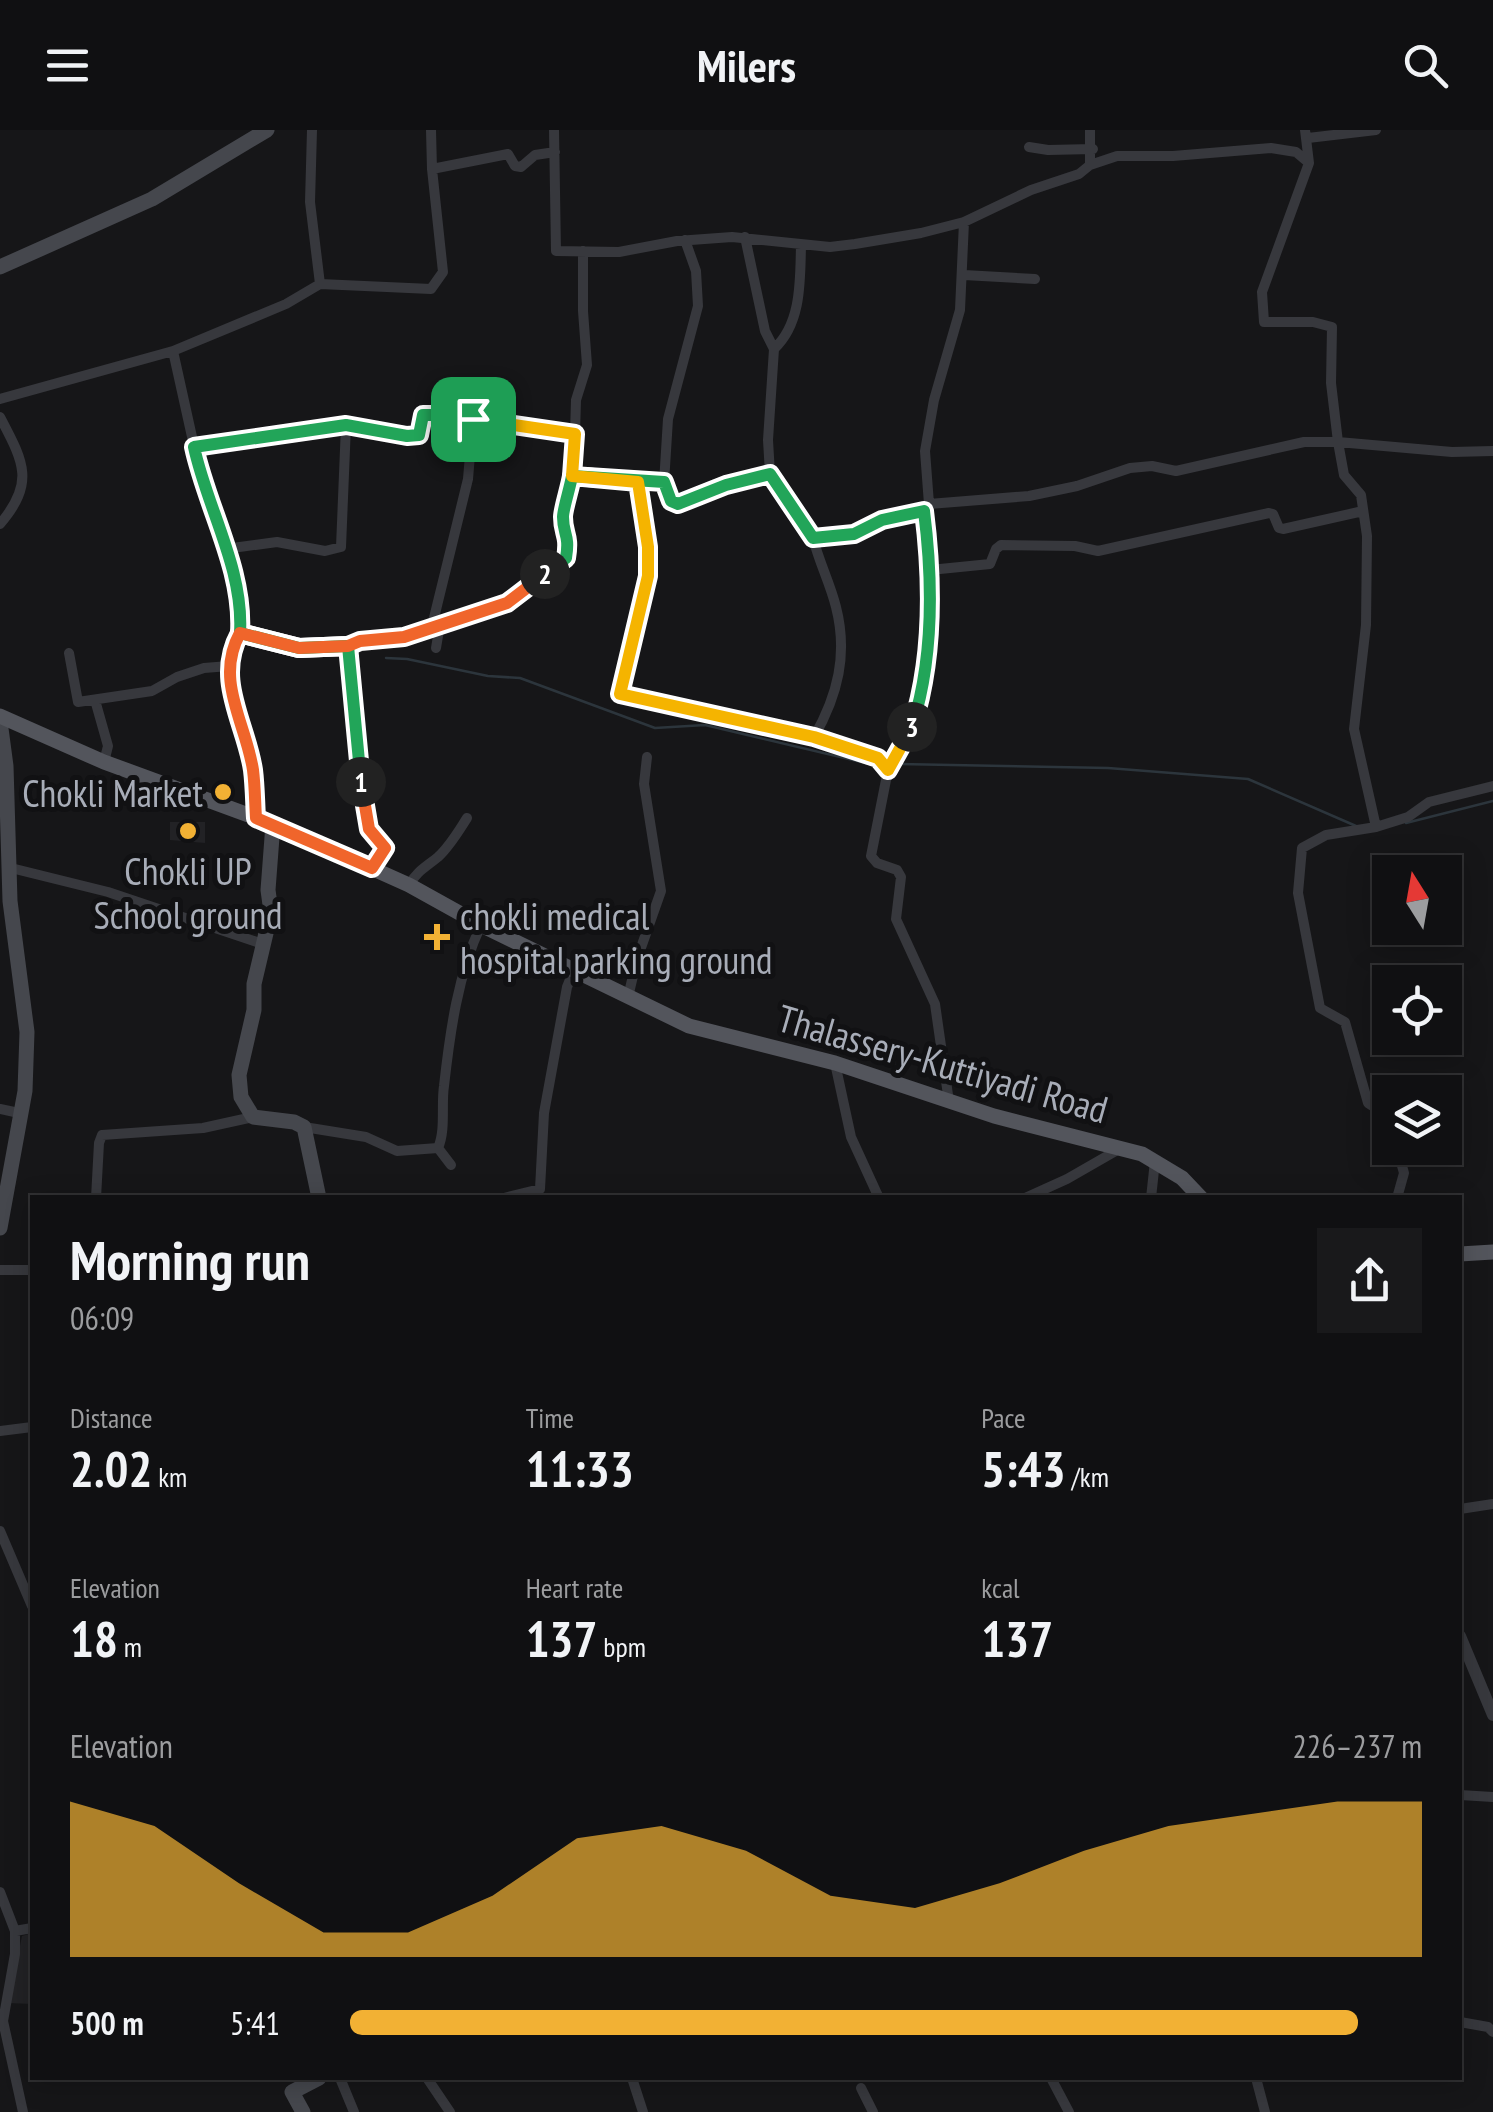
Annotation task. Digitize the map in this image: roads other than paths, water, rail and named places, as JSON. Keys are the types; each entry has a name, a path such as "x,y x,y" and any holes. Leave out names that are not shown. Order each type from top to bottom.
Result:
{"main road":[{"path":"0,267 152,198 268,130"},
{"path":"0,719 12,868 5,900 27,1032 25,1091 0,1228"},
{"name":"Thalassery-Kuttiyadi Road","path":"0,719 273,824 372,868 689,1026 835,1064 949,1102 1121,1148 1155,1161 1182,1178 1198,1195"},
{"path":"273,824 268,890 271,912 239,1076 241,1098 253,1117 304,1127 317,1195"},
{"path":"1462,1254 1493,1252"},
{"path":"288,2085 303,2112"}],"street":[{"path":"312,130 310,202 320,284"},
{"path":"0,399 174,351 286,304 320,284 431,290 442,272 431,130"},
{"path":"554,130 556,251 619,252 686,240 745,238 801,245 855,244 921,234 964,222 1117,156 1271,148 1296,152 1309,163"},
{"path":"1090,130 1090,165"},
{"path":"1373,827 1354,730 1366,625 1367,536 1361,496 1344,475 1338,442 1331,383 1332,327 1314,322 1264,322 1262,292 1309,163 1306,134 1376,130"},
{"path":"1030,147 1092,148"},
{"path":"432,169 508,154 515,166 521,168 535,155 554,152"},
{"path":"949,1102 935,1004 896,919 901,877 897,870 877,863 871,856 888,770 908,740 918,709 931,596 924,452 934,400 960,310 964,222"},
{"path":"745,238 764,331 774,349 768,440 770,474 813,538 836,607 843,656 832,706 814,737"},
{"path":"686,240 696,271 698,306 668,419 664,482 671,501 678,504 726,485 770,474"},
{"path":"774,349 789,330 800,290 801,245"},
{"path":"240,633 299,648 348,646 416,634 507,603 566,558 570,539 562,516 570,498 576,400 587,365 583,251"},
{"path":"964,275 1035,279"},
{"path":"174,351 194,447 237,598 240,633 228,666 239,725 253,768 256,818"},
{"path":"194,447 346,426 419,435 423,415 456,415 575,434"},
{"path":"0,417 22,460 22,481 16,504 0,524"},
{"path":"436,648 436,625 468,479 473,419"},
{"path":"225,549 277,542 326,551 341,547 346,426"},
{"path":"813,538 854,534 882,520 972,498 1014,498 1077,486 1130,468 1152,466 1176,471 1304,442 1493,451"},
{"path":"572,476 664,482"},
{"path":"638,482 647,532 648,576 620,694 814,737 878,758 888,770"},
{"path":"930,570 990,564 1001,544 1098,550 1269,513 1284,529 1363,512"},
{"path":"348,646 363,798 369,829 385,848 372,868"},
{"path":"69,653 78,702 152,692 204,668 228,666"},
{"path":"95,700 108,746 104,762"},
{"path":"628,996 661,891 644,784 647,757"},
{"path":"1372,1106 1368,1103 1345,1022 1320,1008 1298,893 1302,848 1326,835 1408,817 1429,802 1493,786"},
{"path":"409,885 423,866 446,848 468,818"},
{"path":"12,868 108,892 263,944"},
{"path":"438,1148 456,1008 471,947 481,925"},
{"path":"516,1195 540,1189 544,1113 567,987 574,970"},
{"path":"835,1064 851,1137 877,1195"},
{"path":"0,1109 19,1112"},
{"path":"96,1195 98,1144 102,1135 203,1128 253,1117"},
{"path":"304,1127 366,1137 397,1151 438,1148"},
{"path":"438,1148 451,1165"},
{"path":"1032,1195 1121,1148"},
{"path":"1151,1195 1155,1161"},
{"path":"1399,1195 1404,1173 1402,1165"},
{"path":"0,1270 30,1270"},
{"path":"0,1432 30,1427"},
{"path":"1462,1509 1493,1504"},
{"path":"0,1530 30,1598"},
{"path":"1462,1641 1493,1715"},
{"path":"1462,1794 1493,1797"},
{"path":"0,1892 15,1932 3,2021 22,2112"},
{"path":"15,1932 30,1928"},
{"path":"1462,2022 1488,2027 1493,2032"},
{"path":"341,2080 354,2112"},
{"path":"428,2080 450,2112"},
{"path":"633,2080 643,2112"},
{"path":"1052,2080 1069,2112"},
{"path":"1257,2080 1265,2112"},
{"path":"862,2088 873,2112"}],"waterway":[{"path":"386,658 520,678 655,728 705,725 874,765"},
{"path":"899,764 1108,768 1248,779 1356,826"},
{"path":"1406,823 1493,801"}],"place":[{"name":"Chokli Market","path":"223,792"},
{"name":"Chokli UP School ground","path":"188,831"},
{"name":"chokli medical hospital parking ground","path":"437,937"}]}
